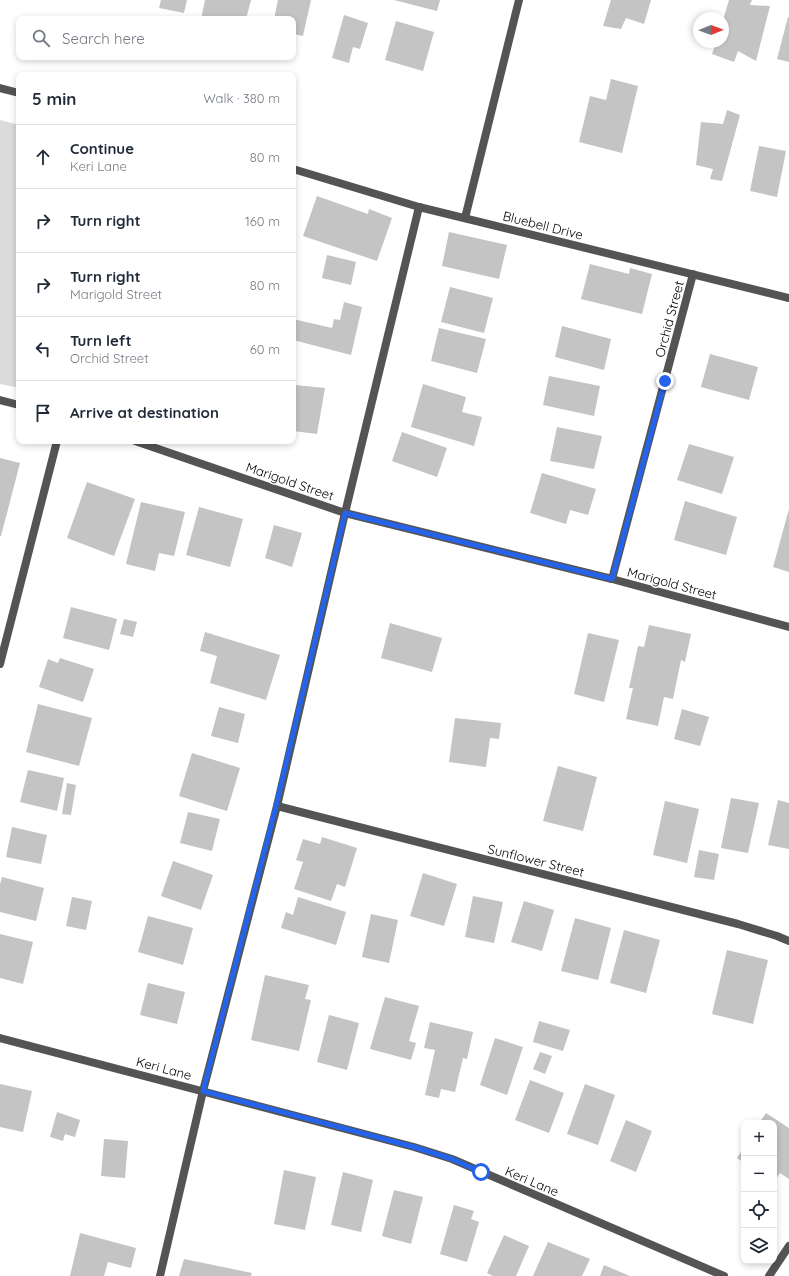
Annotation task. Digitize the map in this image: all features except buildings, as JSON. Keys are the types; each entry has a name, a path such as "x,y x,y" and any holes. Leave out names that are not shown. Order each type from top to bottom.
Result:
{"street":[{"path":"464,218 519,0"},
{"path":"0,88 16,92"},
{"name":"Bluebell Drive","path":"296,170 419,207 789,298"},
{"path":"160,1276 203,1091 276,806 419,207"},
{"name":"Orchid Street","path":"612,579 693,274"},
{"path":"0,400 16,404"},
{"path":"0,664 56,444"},
{"name":"Marigold Street","path":"144,444 345,513 612,579 789,627"},
{"name":"Sunflower Street","path":"276,806 738,924 789,941"},
{"name":"Keri Lane","path":"0,1038 414,1147 452,1159 724,1276"},
{"path":"769,1276 789,1246"}],"shaded area":[{"path":"0,120 16,124 16,387 0,384"}],"route":[{"path":"481,1172 452,1159 414,1147 203,1091 276,806 345,513 612,579 665,381"}]}
